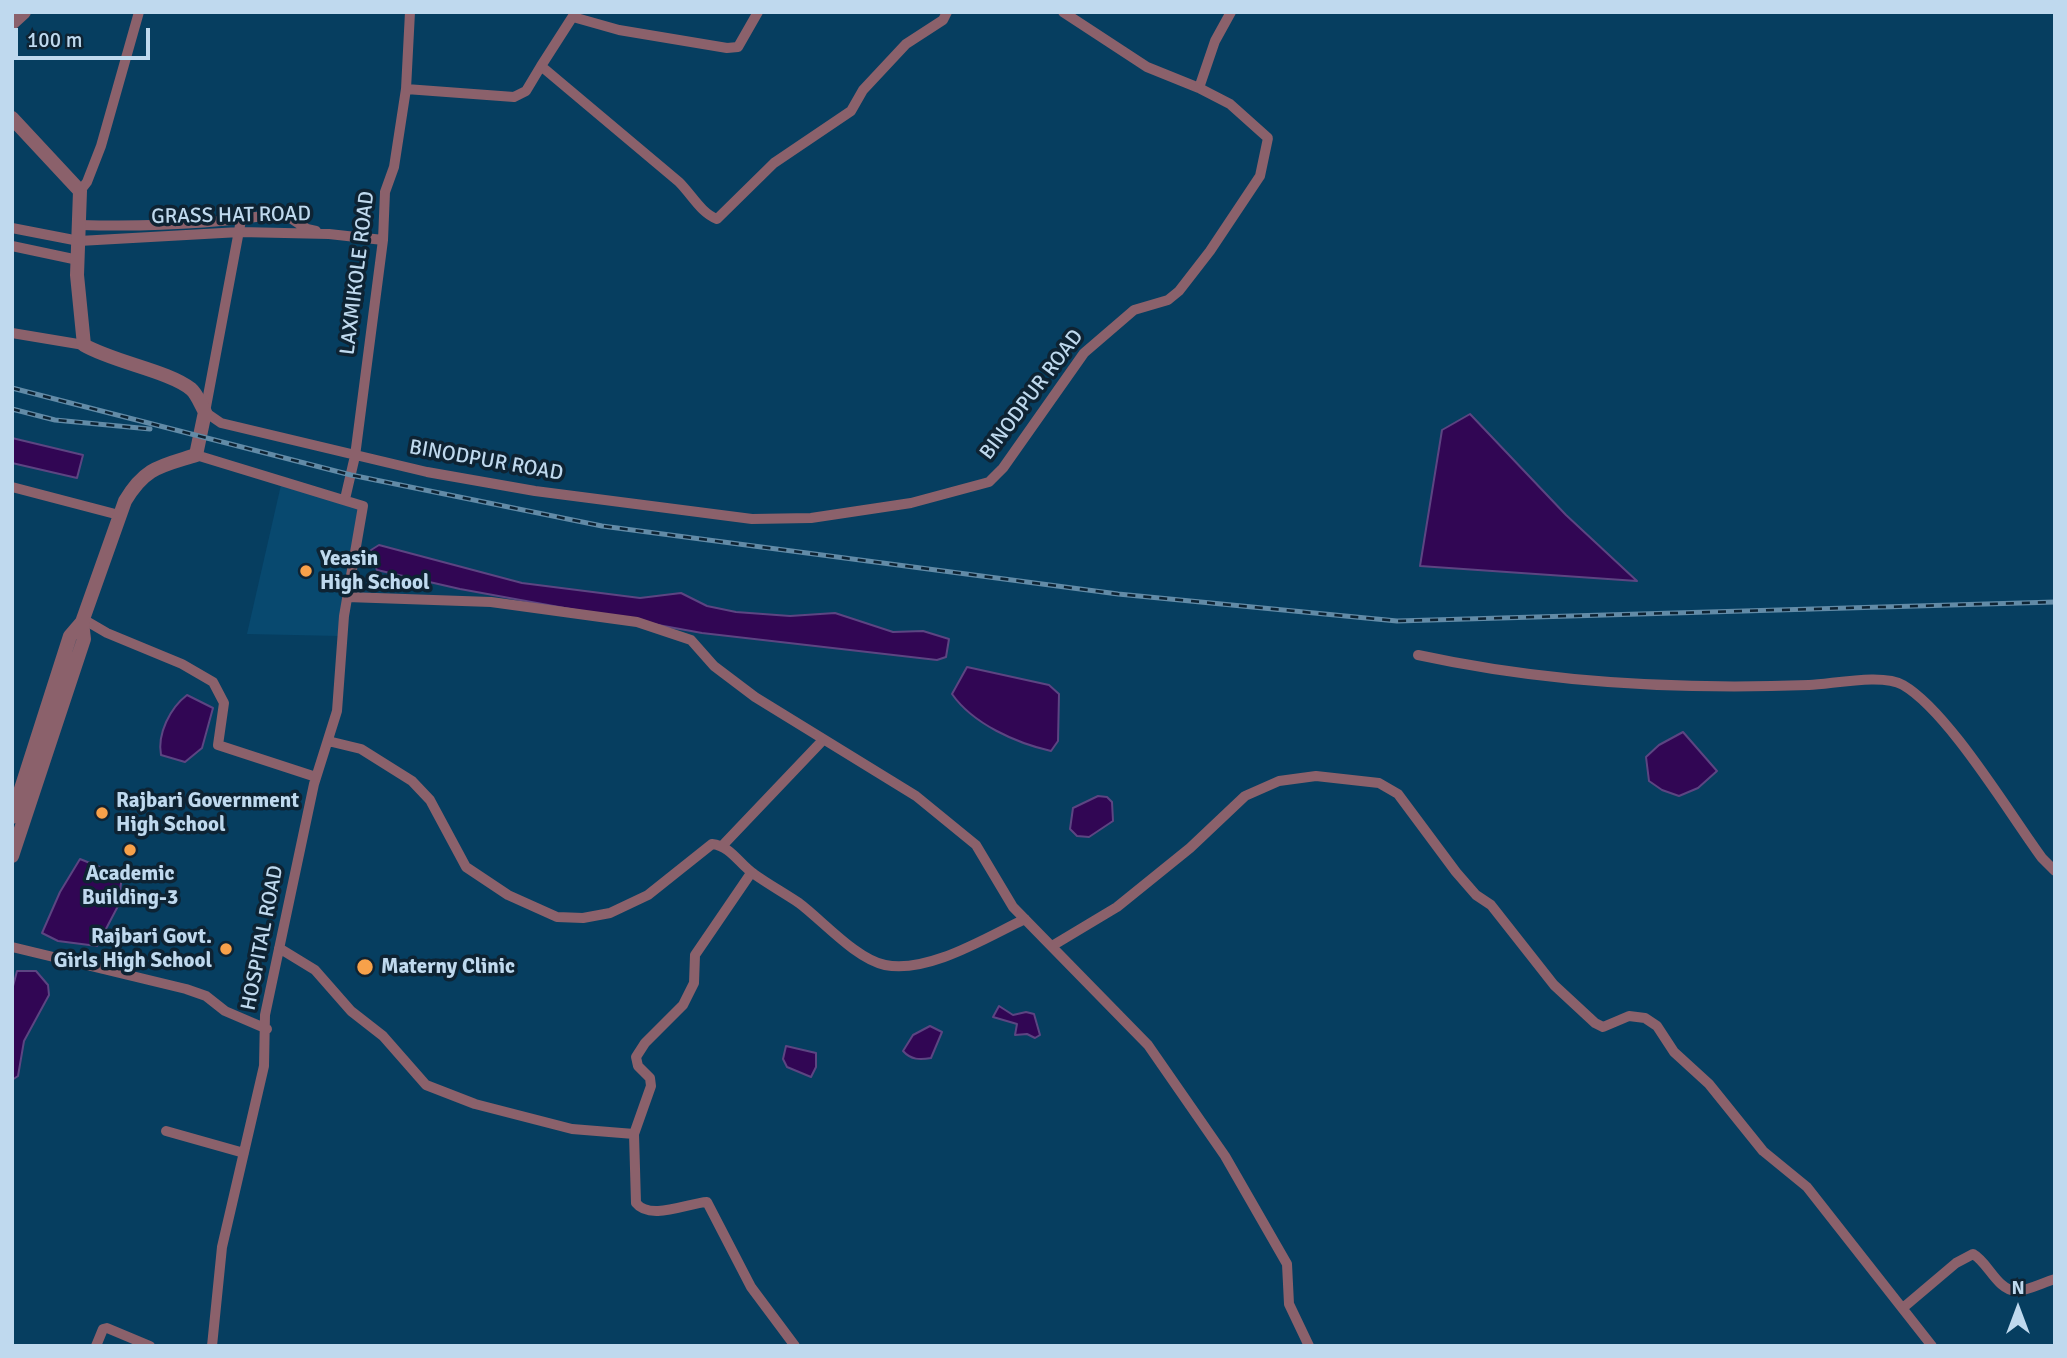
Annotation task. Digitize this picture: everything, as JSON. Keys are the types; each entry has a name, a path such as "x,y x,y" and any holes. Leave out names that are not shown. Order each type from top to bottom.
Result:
{"street":[{"path":"12,23 24,12"},
{"path":"84,345 78,260 80,191 87,182 101,146 139,12"},
{"name":"LAXMIKOLE ROAD","path":"345,499 355,456 383,240 385,192 394,167 406,89 410,12"},
{"path":"406,89 514,97 526,91 574,15 619,30 727,48 738,47 758,12"},
{"path":"541,66 679,182 696,199 705,215 717,219 774,163 851,111 863,90 906,44 943,20 947,12"},
{"path":"1063,12 1147,67 1199,88 1215,41 1231,12"},
{"name":"BINODPUR ROAD","path":"355,456 535,491 752,519 811,518 911,503 989,482 1003,468 1084,353 1134,310 1168,300 1179,291 1210,251 1260,176 1268,138 1230,104 1199,88"},
{"path":"12,118 80,191"},
{"path":"80,225 158,226 241,220 283,213 307,229 329,234"},
{"path":"196,455 241,220"},
{"name":"GRASS HAT ROAD","path":"12,228 79,241 240,232 329,234 383,240"},
{"path":"12,246 78,260"},
{"path":"12,333 84,345 103,356 159,374 191,389 205,412 220,423 355,456"},
{"path":"12,817 36,764 84,639 82,620 119,515 135,485 150,470 196,455 345,499"},
{"path":"12,487 119,515"},
{"name":"HOSPITAL ROAD","path":"212,1346 222,1247 264,1066 267,1029 265,1015 317,777 337,711 347,597 363,506 345,499"},
{"path":"347,597 491,602 637,622 691,640 714,666 755,697 916,796 976,845 1013,907 1148,1045 1224,1156 1287,1264 1289,1304 1309,1346"},
{"path":"82,620 107,634 182,664 212,682 224,703 218,745 317,777"},
{"path":"1418,655 1483,669 1555,678 1691,687 1789,686 1888,680 1902,684 1940,717 2042,858 2055,871"},
{"path":"723,845 823,740"},
{"path":"328,741 361,749 412,781 430,800 466,867 508,895 557,916 583,918 610,913 649,895 712,844 723,845 751,873 797,902 865,957 888,966 908,965 950,956 1025,919"},
{"path":"12,856 36,764"},
{"path":"1052,946 1117,907 1190,848 1245,796 1279,781 1316,776 1379,783 1398,794 1456,872 1476,895 1491,905 1554,985 1595,1023 1603,1027 1629,1016 1645,1018 1657,1026 1674,1052 1709,1084 1763,1151 1807,1187 1932,1346"},
{"path":"751,873 695,955 694,983 683,1005 636,1057 638,1066 650,1078 651,1086 634,1134 636,1203 639,1207 651,1211 707,1202 751,1287 795,1346"},
{"path":"12,947 186,989 206,996 225,1011 267,1029"},
{"path":"279,948 315,970 351,1011 383,1036 426,1085 475,1104 572,1129 634,1134"},
{"path":"166,1131 244,1153"},
{"path":"1904,1307 1956,1263 1973,1254 1980,1258 2004,1287 2016,1291 2055,1279"},
{"path":"96,1346 103,1329 107,1328 150,1346"}],"shaded area":[{"path":"1470,414 1566,515 1637,581 1420,566 1442,430"},
{"path":"12,438 83,455 77,478 12,463"},
{"name":"Yeasin High School","path":"281,485 362,507 340,636 247,634"},
{"path":"379,545 522,583 640,598 681,593 707,606 736,612 790,616 835,613 893,632 923,631 949,639 946,657 937,660 702,633 460,589 377,570 370,557 371,550"},
{"path":"967,667 1049,685 1059,694 1058,741 1051,751 996,731 961,705 952,694"},
{"path":"187,695 213,708 202,748 185,762 161,755 160,747 166,722 175,707"},
{"path":"1683,732 1717,771 1698,788 1679,796 1662,790 1649,781 1646,757 1659,745"},
{"path":"1098,796 1107,797 1112,802 1113,821 1089,837 1077,836 1070,829 1073,808"},
{"path":"80,859 122,876 118,906 97,946 58,941 42,933 60,892"},
{"path":"17,971 36,971 48,985 49,995 24,1041 18,1076 12,1080 12,990"},
{"path":"999,1006 1013,1015 1026,1012 1034,1014 1040,1035 1035,1038 1027,1034 1015,1035 1017,1024 993,1017"},
{"path":"930,1026 942,1032 931,1058 916,1059 906,1054 903,1051 913,1035"},
{"path":"786,1046 816,1053 816,1067 811,1077 787,1067 783,1059"}],"railway":[{"path":"12,388 351,475 602,526 1118,594 1397,621 2055,602"},
{"path":"12,409 55,420 150,429"}],"place":[{"name":"Yeasin High School","path":"306,571"},
{"name":"Rajbari Government High School","path":"102,813"},
{"name":"Academic Building-3","path":"130,850"},
{"name":"Rajbari Govt. Girls High School","path":"226,949"},
{"name":"Materny Clinic","path":"365,967"}]}
